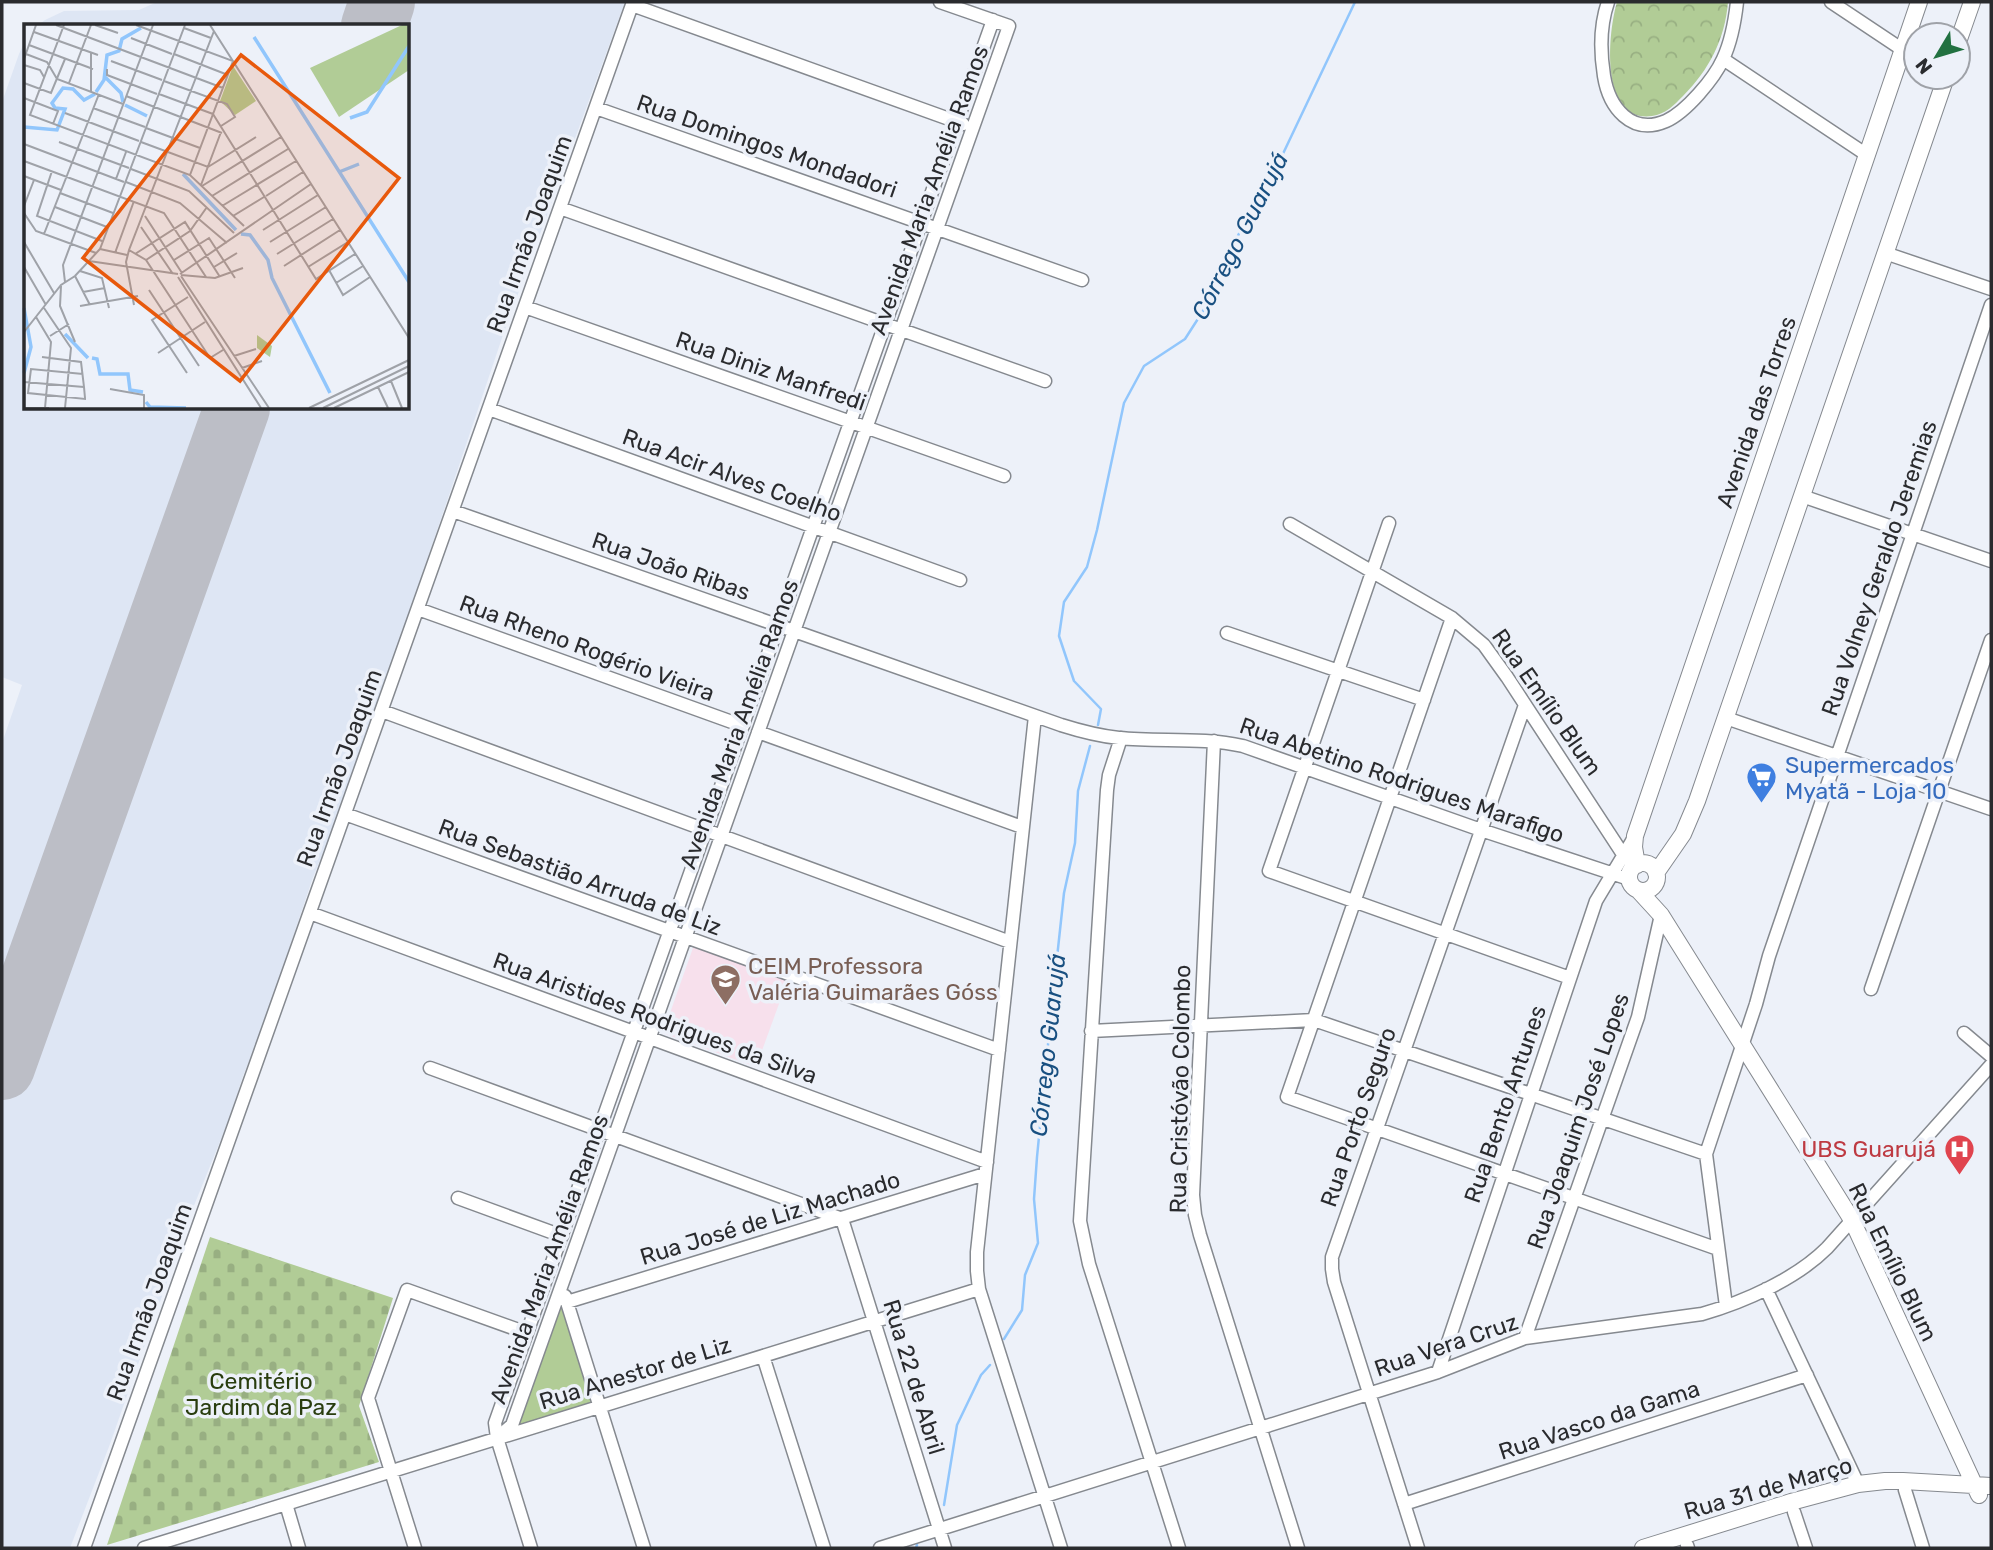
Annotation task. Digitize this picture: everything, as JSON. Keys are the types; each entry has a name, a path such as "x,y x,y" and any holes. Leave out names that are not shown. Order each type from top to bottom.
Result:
{"main road":[{"name":"Avenida das Torres","path":"1913,21 1919,2"},
{"path":"1965,21 1972,2"},
{"name":"Avenida das Torres","path":"1638,874 1635,836 1902,53"},
{"path":"1638,874 1683,834 1690,819 1941,91"},
{"name":"Rua Emílio Blum","path":"1638,874 1852,1220 1984,1491"},
{"name":"Rua 31 de Março","path":"1643,1548 1858,1484 1885,1481 1984,1491"},
{"name":"Rua 31 de Março","path":"1685,1547 1794,1511 1863,1493 1905,1490 1984,1491"}],"street":[{"path":"940,2 993,20"},
{"path":"1608,2 1602,38 1605,81 1612,103 1623,116 1638,124 1655,124 1672,118 1708,81 1723,60 1737,2"},
{"path":"1831,2 1902,49"},
{"path":"633,4 973,127"},
{"name":"Rua Irmão Joaquim","path":"84,1548 633,4"},
{"name":"Avenida Maria Amélia Ramos","path":"993,20 1009,26 512,1425 497,1438 495,1423 993,20"},
{"path":"1723,60 1867,155"},
{"name":"Rua Domingos Mondadori","path":"596,108 1082,280"},
{"path":"560,208 1045,381"},
{"path":"1885,253 1991,289"},
{"name":"Rua Volney Geraldo Jeremias","path":"1706,1154 1769,956 1991,305"},
{"name":"Rua Diniz Manfredi","path":"525,307 1004,476"},
{"name":"Rua Acir Alves Coelho","path":"489,409 960,580"},
{"path":"1802,496 1991,561"},
{"name":"Rua João Ribas","path":"453,512 1035,716"},
{"path":"1389,523 1269,871 1570,978"},
{"name":"Rua Emílio Blum","path":"1290,524 1452,618 1484,645 1638,874"},
{"name":"Rua Rheno Rogério Vieira","path":"418,609 743,726"},
{"path":"1452,618 1287,1097 1718,1249"},
{"path":"1227,633 1424,700"},
{"path":"1871,989 1991,640"},
{"name":"Rua Porto Seguro","path":"1418,1548 1332,1269 1335,1245 1525,705"},
{"path":"382,711 1010,942"},
{"path":"1035,716 977,1272 979,1289 1061,1548"},
{"name":"Rua Abetino Rodrigues Marafigo","path":"1035,716 1083,732 1121,738 1214,741 1243,746 1390,799 1612,873 1638,874"},
{"path":"1726,718 1991,808"},
{"path":"758,732 1022,827"},
{"path":"1121,738 1107,790 1080,1221 1089,1264 1179,1548"},
{"name":"Rua Cristóvão Colombo","path":"1214,741 1193,1195 1195,1215 1298,1548"},
{"name":"Rua Sebastião Arruda de Liz","path":"345,814 999,1050"},
{"name":"Rua Bento Antunes","path":"1438,1372 1595,901 1612,873 1638,874"},
{"name":"Rua Aristides Rodrigues da Silva","path":"310,913 634,1032 986,1168"},
{"name":"Rua Joaquim José Lopes","path":"1525,1338 1640,1010 1661,915"},
{"path":"1091,1031 1314,1020 1706,1154 1726,1306"},
{"path":"1964,1033 1991,1056"},
{"name":"Rua Vera Cruz","path":"880,1548 1438,1372 1525,1338 1689,1316 1726,1306 1766,1289 1812,1263 1991,1065"},
{"path":"430,1068 842,1219"},
{"name":"Rua José de Liz Machado","path":"567,1302 842,1219 986,1168"},
{"path":"458,1198 562,1236"},
{"name":"Rua 22 de Abril","path":"842,1219 945,1548"},
{"path":"554,1259 643,1548"},
{"name":"Rua Anestor de Liz","path":"144,1548 187,1542 286,1504 979,1289"},
{"path":"1766,1289 1858,1484"},
{"path":"415,1548 368,1398 407,1290 527,1333"},
{"path":"763,1356 824,1548"},
{"name":"Rua Vasco da Gama","path":"1404,1504 1807,1375"},
{"path":"497,1438 531,1548"},
{"path":"1905,1490 1923,1548"},
{"path":"286,1504 299,1548"},
{"path":"1794,1511 1806,1548"}],"shaded area":[{"path":"157,2 625,2 503,335 355,774 312,880 230,1117 193,1208 110,1444 70,1548 2,1548 2,743 22,685 2,677 2,102 24,43 24,410 410,410 410,24 40,24 64,11 139,10"},
{"name":"CEIM Professora Valéria Guimarães Góss","path":"694,945 788,979 756,1067 663,1033"}],"green space":[{"path":"1617,2 1728,2 1723,29 1708,65 1683,96 1661,113 1652,116 1635,114 1623,105 1615,91 1610,53"},
{"name":"Cemitério Jardim da Paz","path":"210,1237 393,1298 359,1406 379,1462 107,1545"},
{"path":"562,1285 600,1407 497,1438 512,1425"}],"waterway":[{"name":"Córrego Guarujá","path":"1098,725 1101,709 1074,681 1059,636 1064,602 1087,567 1124,403 1144,366 1185,339 1212,297 1232,248 1248,215 1261,200 1355,2"},
{"name":"Córrego Guarujá","path":"1004,1339 1022,1310 1025,1275 1038,1243 1034,1199 1052,1004 1064,893 1075,843 1078,791 1090,746"},
{"name":"Córrego Guarujá","path":"944,1505 957,1425 981,1375 990,1365"}],"runway":[{"path":"375,24 382,2"},
{"path":"2,1067 236,410"}],"place":[{"name":"Supermercados Myatã - Loja 10","path":"1762,805"},
{"name":"CEIM Professora Valéria Guimarães Góss","path":"725,1006"},
{"name":"UBS Guarujá","path":"1959,1176"}]}
